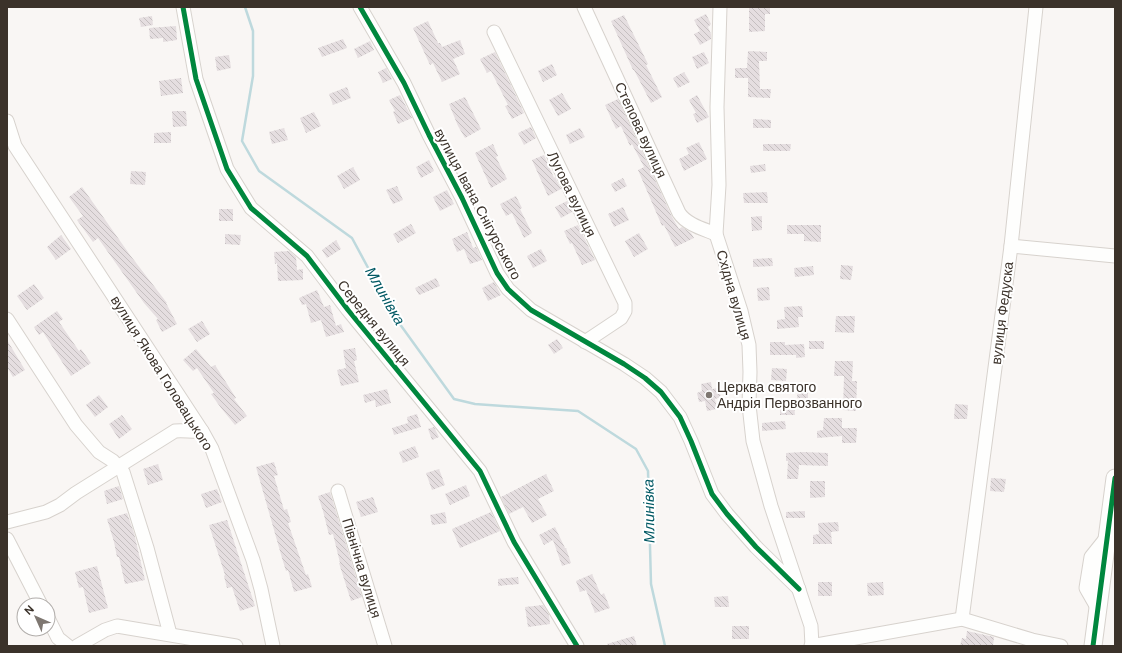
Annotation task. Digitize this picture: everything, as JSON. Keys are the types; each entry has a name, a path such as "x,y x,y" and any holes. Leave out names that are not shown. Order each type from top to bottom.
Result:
{"main road":[{"path":"1093,646 1115,479"}],"street":[{"name":"Середня вулиця","path":"183,7 198,86 227,169 250,208 306,256 348,310 480,471 514,542 577,646"},
{"name":"вулиця Івана Снігурського","path":"360,7 404,83 462,198 497,273 508,289 531,310 624,364 645,378 661,392 680,417 712,494 727,514 756,547 799,589"},
{"name":"Степова вулиця","path":"584,7 679,213 683,219 716,234"},
{"name":"Східна вулиця","path":"720,7 717,107 719,185 716,234 741,310 749,345 749,405 753,440 771,506 811,626 812,646"},
{"name":"вулиця Федуска","path":"962,619 1011,246 1036,7"},
{"name":"Лугова вулиця","path":"494,32 625,303 621,318 585,342"},
{"name":"вулиця Якова Головацького","path":"7,121 15,146 202,431 212,449 253,560 273,646"},
{"path":"1011,246 1115,256"},
{"path":"7,319 76,425 99,452 119,467 123,472 147,548 170,634"},
{"path":"7,522 46,512 60,505 76,493 175,431 202,431"},
{"name":"Північна вулиця","path":"338,490 385,646"},
{"path":"7,539 37,597"},
{"path":"812,646 962,619 1032,640 1061,646"},
{"path":"77,646 105,630 117,626 236,646"},
{"path":"56,634 58,638 68,646"}],"building":[{"path":"749,7 770,7 770,14 765,14 765,31 749,32"},
{"path":"706,14 711,24 708,27 711,34 711,39 700,45 694,34 700,31 694,20"},
{"path":"624,15 662,97 651,103 633,70 611,21"},
{"path":"152,16 153,25 141,27 139,18"},
{"path":"428,21 438,43 440,43 442,47 460,40 465,54 453,59 460,74 442,82 433,63 430,65 413,28"},
{"path":"176,26 177,40 163,42 163,38 150,39 149,28"},
{"path":"343,39 347,48 322,57 318,48"},
{"path":"370,41 374,50 358,58 354,49"},
{"path":"748,51 767,52 767,61 759,61 760,89 771,89 770,98 748,97 748,78 735,78 735,68 747,68"},
{"path":"495,52 524,113 512,119 505,106 508,105 491,71 487,73 480,59"},
{"path":"704,52 709,63 697,69 692,57"},
{"path":"229,55 231,68 217,71 215,57"},
{"path":"552,64 557,75 543,82 538,71"},
{"path":"386,68 392,79 383,83 378,72"},
{"path":"684,72 690,82 678,88 673,78"},
{"path":"181,78 183,93 161,96 159,81"},
{"path":"347,87 351,98 333,105 329,94"},
{"path":"562,93 571,109 558,116 549,100"},
{"path":"400,95 412,118 398,124 393,112 395,111 389,100"},
{"path":"697,95 709,117 697,123 693,114 696,113 689,100"},
{"path":"465,97 481,129 465,138 458,126 449,104"},
{"path":"618,99 672,217 679,229 682,227 691,233 694,238 675,247 664,225 662,226 638,170 644,167 632,144 630,146 621,126 616,129 605,105"},
{"path":"172,111 186,111 187,126 173,127"},
{"path":"314,112 321,126 306,133 300,118"},
{"path":"753,119 771,120 771,128 753,128"},
{"path":"531,127 536,138 524,145 518,133"},
{"path":"284,128 288,140 272,144 269,132"},
{"path":"580,128 585,137 570,144 566,135"},
{"path":"171,132 171,143 154,143 154,133"},
{"path":"699,142 707,159 684,171 679,159 689,154 686,148"},
{"path":"493,144 498,156 496,157 507,179 491,188 475,153"},
{"path":"763,144 791,144 790,151 763,151"},
{"path":"544,155 554,178 555,177 561,189 548,196 532,160"},
{"path":"429,160 434,171 421,178 416,167"},
{"path":"765,164 766,171 751,173 750,166"},
{"path":"353,167 360,180 344,189 337,176"},
{"path":"131,171 146,172 145,185 130,184"},
{"path":"623,178 627,186 615,192 611,184"},
{"path":"397,186 403,200 393,204 386,190"},
{"path":"82,187 130,255 167,303 177,324 162,332 156,320 158,319 144,303 98,238 93,242 77,220 83,216 69,197"},
{"path":"447,190 454,204 440,211 433,197"},
{"path":"767,192 768,203 744,203 743,193"},
{"path":"516,196 522,208 520,209 532,233 524,238 512,213 506,216 500,204"},
{"path":"567,201 572,212 561,218 555,207"},
{"path":"623,207 629,220 614,227 608,214"},
{"path":"219,209 233,209 233,221 219,221"},
{"path":"762,216 762,230 752,231 751,217"},
{"path":"411,224 416,233 398,243 393,234"},
{"path":"578,225 595,260 582,265 572,243 570,244 564,231"},
{"path":"787,225 821,225 821,242 804,241 804,234 787,234"},
{"path":"467,232 473,248 476,247 482,260 470,264 464,249 457,252 452,239"},
{"path":"639,233 648,249 634,257 625,241"},
{"path":"225,234 241,235 240,245 225,244"},
{"path":"61,235 71,249 56,260 47,247"},
{"path":"336,240 341,249 327,258 322,250"},
{"path":"541,249 547,261 533,268 527,256"},
{"path":"289,251 296,257 297,270 303,269 303,280 278,281 277,263 275,264 274,252"},
{"path":"772,258 773,266 753,267 753,259"},
{"path":"841,265 853,266 851,280 840,279"},
{"path":"813,266 814,275 795,277 794,268"},
{"path":"436,278 440,286 419,295 415,288"},
{"path":"494,282 501,295 488,301 482,288"},
{"path":"34,284 44,298 27,310 17,296"},
{"path":"769,287 770,300 758,301 757,288"},
{"path":"317,290 324,307 330,305 336,326 341,324 344,332 326,337 321,320 311,323 306,304 302,305 299,298"},
{"path":"802,306 803,317 798,317 799,327 777,329 777,320 785,319 784,307"},
{"path":"57,311 63,319 59,322 79,351 81,349 91,363 71,376 43,332 39,335 34,327"},
{"path":"836,316 855,316 854,333 835,332"},
{"path":"202,321 210,334 197,342 188,329"},
{"path":"557,339 563,348 554,354 548,345"},
{"path":"7,340 25,370 13,377 7,367"},
{"path":"809,341 824,341 824,349 809,349"},
{"path":"770,342 785,342 785,345 804,344 805,357 796,358 796,355 770,355"},
{"path":"355,348 357,360 354,361 359,382 341,386 337,370 346,368 343,350"},
{"path":"196,349 211,367 215,365 236,398 234,399 247,416 235,425 211,394 214,393 197,368 193,371 183,360"},
{"path":"835,361 853,361 852,381 857,381 856,411 843,410 844,376 834,376"},
{"path":"772,368 787,369 786,381 771,380"},
{"name":"Церква святого Андрія Первозванного","path":"711,382 712,389 718,388 721,397 715,399 717,409 707,411 705,401 699,402 697,393 702,391 701,384"},
{"path":"798,387 808,387 808,398 797,398"},
{"path":"387,389 391,403 376,407 375,400 365,403 363,395"},
{"path":"99,395 108,407 95,417 86,405"},
{"path":"955,404 968,405 967,419 954,419"},
{"path":"780,406 794,406 795,415 780,415"},
{"path":"417,414 421,427 394,435 392,428 408,423 407,417"},
{"path":"122,415 132,429 119,439 109,424"},
{"path":"824,418 842,418 842,428 857,428 856,443 842,443 842,436 817,438 817,431 823,430"},
{"path":"785,421 786,429 762,431 762,423"},
{"path":"434,427 439,437 432,440 428,429"},
{"path":"415,446 419,457 403,463 399,452"},
{"path":"786,453 828,453 828,466 799,465 798,479 787,479 788,461 786,461"},
{"path":"274,462 278,475 274,476 284,510 287,509 291,522 288,523 306,575 308,574 312,587 294,592 288,570 286,571 282,558 256,467"},
{"path":"158,464 163,480 148,485 143,469"},
{"path":"439,469 445,485 432,490 426,473"},
{"path":"546,474 554,491 538,499 547,515 532,523 523,507 509,514 501,497"},
{"path":"991,478 1006,479 1004,492 990,491"},
{"path":"810,481 825,481 825,497 810,498"},
{"path":"466,485 470,496 450,505 445,494"},
{"path":"119,486 123,499 107,504 104,491"},
{"path":"217,489 222,502 206,508 201,494"},
{"path":"330,492 362,597 351,601 339,563 333,534 329,535 318,496"},
{"path":"373,497 378,512 361,517 356,502"},
{"path":"805,511 805,518 786,518 786,512"},
{"path":"445,512 447,523 432,525 430,515"},
{"path":"491,512 500,531 460,548 452,529"},
{"path":"127,513 134,533 145,580 125,584 119,557 117,557 107,519"},
{"path":"227,520 255,606 240,611 232,587 227,588 225,575 209,525"},
{"path":"838,522 839,531 831,532 832,544 813,544 813,535 819,534 818,523"},
{"path":"555,527 566,548 571,563 562,566 553,540 544,545 539,535"},
{"path":"97,566 108,608 89,613 83,587 79,588 75,572"},
{"path":"592,574 601,595 604,593 610,608 595,613 586,590 580,592 576,581"},
{"path":"518,577 519,584 498,586 498,579"},
{"path":"818,582 832,582 832,596 818,596"},
{"path":"883,582 884,595 868,596 867,583"},
{"path":"728,596 729,607 715,607 714,597"},
{"path":"543,605 549,615 550,624 528,627 525,607"},
{"path":"732,626 749,626 749,639 732,639"},
{"path":"967,631 994,637 993,646 960,646 962,638 966,639"},
{"path":"634,636 637,646 608,646 607,644"}],"waterway":[{"name":"Млинівка","path":"245,7 253,31 253,76 242,141 259,171 352,238 394,316 454,399 475,404 578,411 636,449 648,471 651,584 665,646"}],"cycle path":[{"path":"183,7 196,79 227,169 251,208 307,256 348,310 480,471 514,542 577,646"},
{"path":"360,7 404,83 462,198 497,273 508,289 531,310 624,364 645,378 661,392 680,417 712,494 727,514 756,547 799,589"},
{"path":"1093,646 1115,478"}],"place":[{"name":"Церква святого Андрія Первозванного","path":"709,395"}]}
